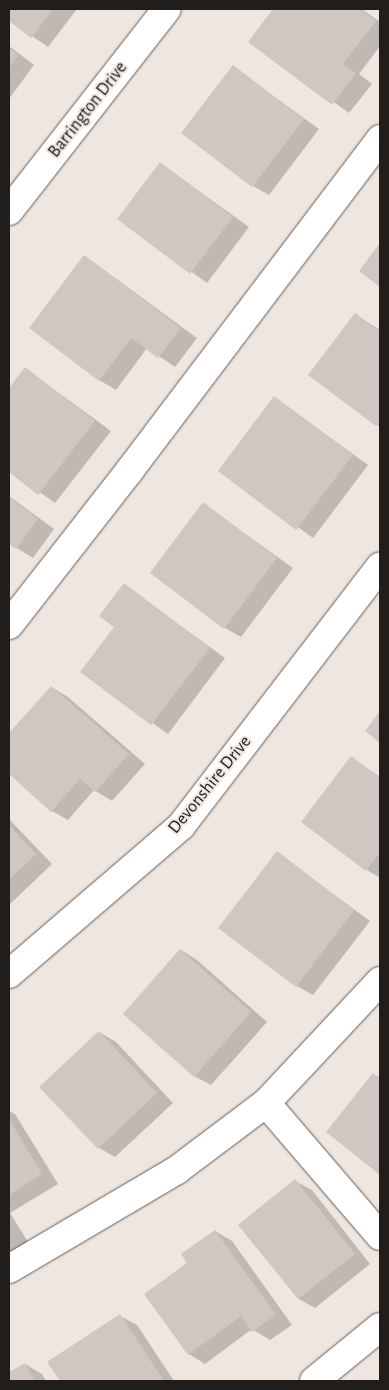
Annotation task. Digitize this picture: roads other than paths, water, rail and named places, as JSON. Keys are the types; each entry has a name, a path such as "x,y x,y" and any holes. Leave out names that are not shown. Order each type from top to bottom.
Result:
{"street":[{"name":"Barrington Drive","path":"9,211 168,9"},
{"path":"9,625 130,470 380,138"},
{"name":"Devonshire Drive","path":"9,974 181,826 380,567"},
{"path":"9,1269 176,1170 266,1103 380,981"},
{"path":"266,1103 380,1236"},
{"path":"314,1381 380,1327"}]}
